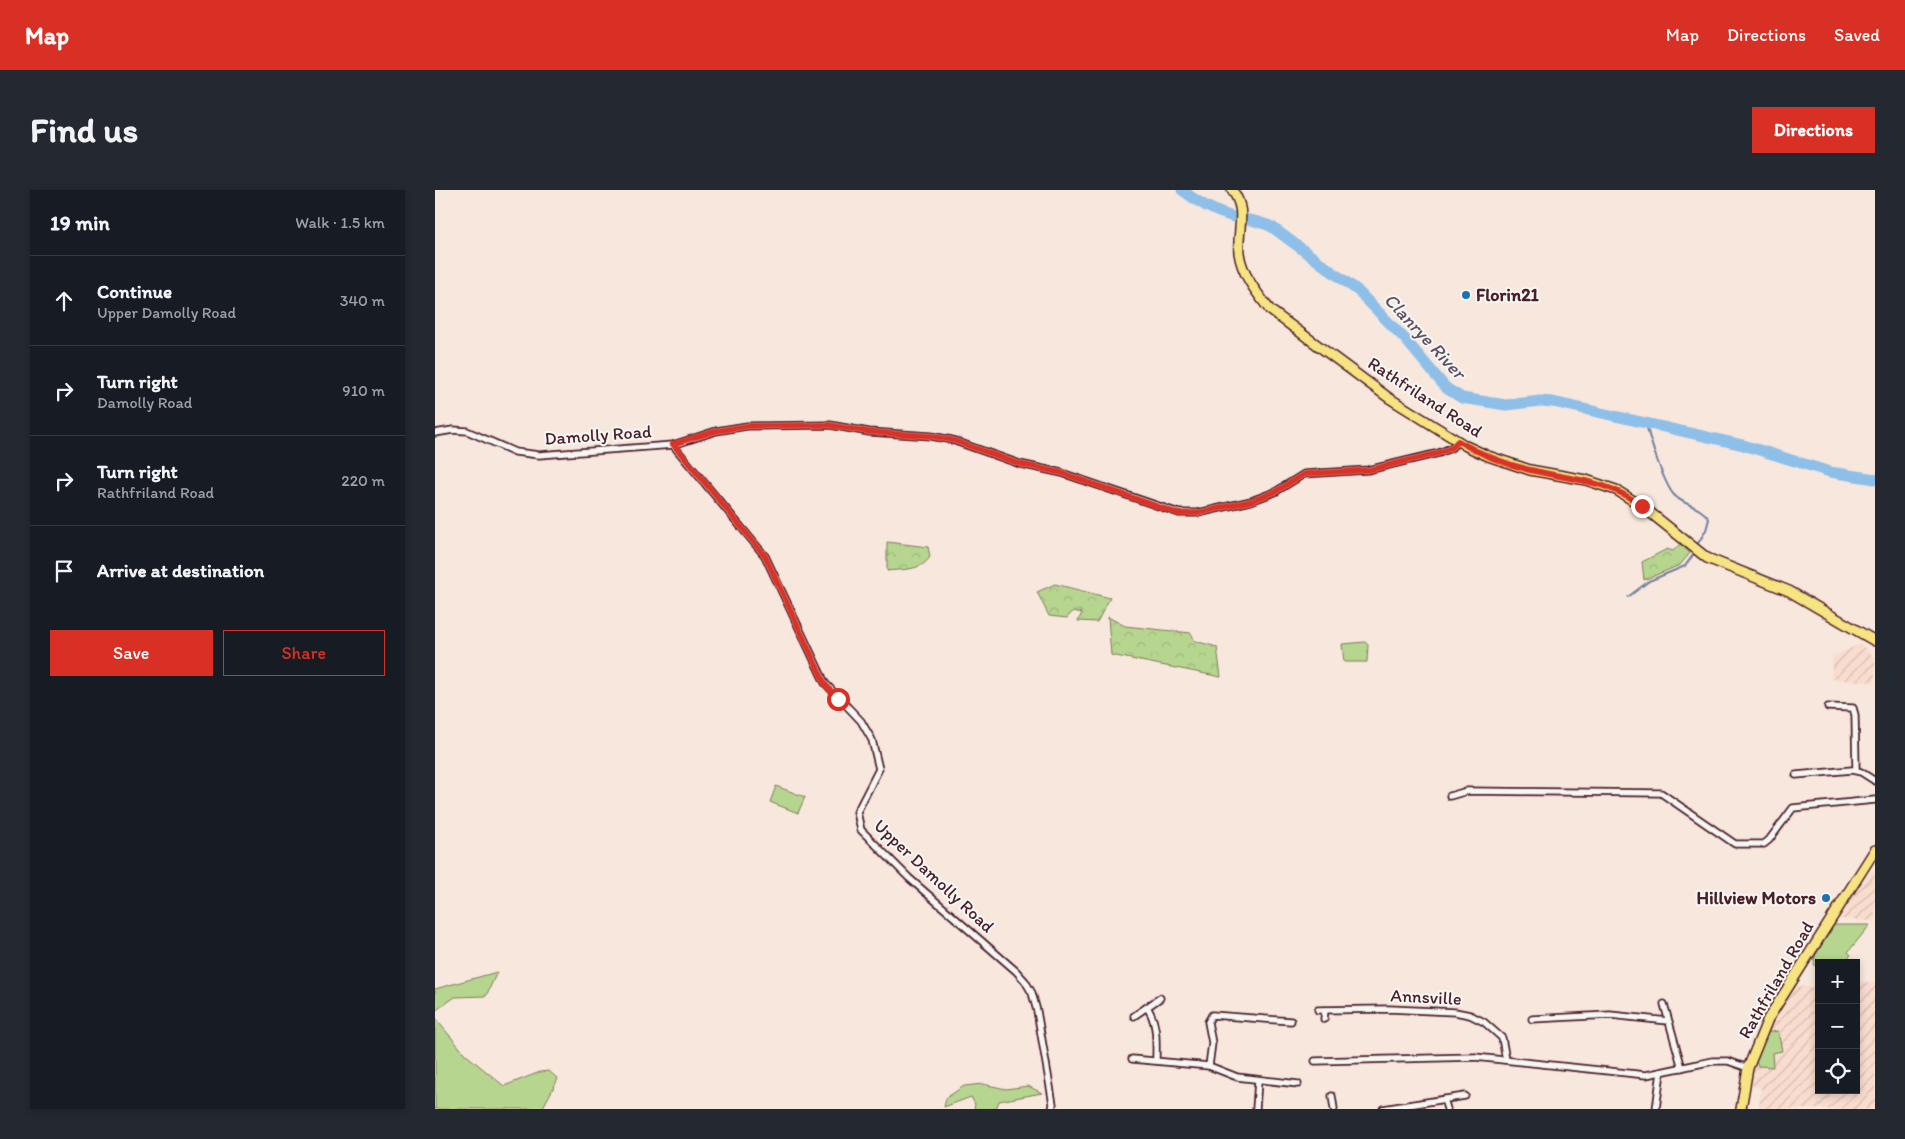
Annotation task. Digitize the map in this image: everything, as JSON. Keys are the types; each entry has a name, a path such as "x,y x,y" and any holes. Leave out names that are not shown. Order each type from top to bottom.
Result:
{"main road":[{"name":"Rathfriland Road","path":"1232,190 1241,204 1239,253 1243,268 1249,282 1270,310 1389,398 1458,441 1507,463 1604,485 1616,490 1642,506 1707,558 1789,591 1875,642"},
{"name":"Rathfriland Road","path":"1741,1109 1748,1068 1768,1019 1875,850"}],"street":[{"name":"Damolly Road","path":"435,433 453,430 467,431 515,452 539,455 673,444 716,431 747,426 829,425 869,432 931,436 952,440 1020,464 1062,473 1179,514 1198,513 1251,501 1275,492 1304,474 1369,470 1439,453 1451,448 1458,441"},
{"name":"Upper Damolly Road","path":"673,444 765,556 825,684 861,721 872,740 879,770 857,812 861,830 931,898 1016,971 1032,993 1053,1104 1052,1109"},
{"path":"1828,707 1853,708 1855,716 1856,770"},
{"path":"1796,775 1856,770 1875,781"},
{"path":"1450,796 1467,791 1661,793 1670,797 1735,844 1763,844 1769,840 1793,808 1875,800"},
{"path":"1134,1016 1160,998"},
{"path":"1664,1004 1682,1068"},
{"path":"1147,1007 1156,1028 1156,1060"},
{"name":"Annsville","path":"1324,1019 1321,1010 1389,1009 1455,1012 1470,1015 1484,1022 1502,1038 1506,1060"},
{"path":"1532,1019 1610,1015 1668,1021"},
{"path":"1209,1066 1212,1043 1208,1022 1212,1016 1291,1021"},
{"path":"1315,1061 1451,1056 1506,1060 1640,1075 1713,1061 1728,1061 1748,1068"},
{"path":"1132,1059 1209,1066 1237,1077 1297,1084"},
{"path":"1656,1109 1661,1072"},
{"path":"1256,1109 1258,1080"},
{"path":"1332,1096 1333,1109"},
{"path":"1383,1109 1465,1096"},
{"path":"1444,1099 1447,1109"}],"shaded area":[{"path":"1861,644 1875,659 1875,682 1831,679 1833,656"},
{"path":"1872,870 1875,871 1875,921 1836,919"},
{"path":"1860,981 1875,983 1875,1109 1759,1109 1761,1088 1747,1084 1786,985 1815,988 1815,1094 1860,1094"}],"green space":[{"path":"887,542 928,547 930,557 926,562 917,567 887,571"},
{"path":"1680,544 1690,553 1680,565 1644,580 1642,562 1667,549 1673,551"},
{"path":"1055,584 1110,598 1097,622 1078,621 1082,613 1073,611 1067,618 1049,616 1037,592"},
{"path":"1108,617 1125,626 1191,633 1195,641 1217,647 1221,677 1111,655"},
{"path":"1365,642 1368,645 1367,662 1344,662 1342,644"},
{"path":"776,786 805,797 798,813 770,802"},
{"path":"1834,925 1870,925 1848,952 1851,955 1846,959 1815,959 1815,965 1814,964 1815,956"},
{"path":"497,972 486,996 455,997 435,1011 435,989"},
{"path":"435,1018 465,1054 504,1086 540,1072 549,1071 558,1079 542,1109 435,1109"},
{"path":"1778,1031 1782,1051 1772,1053 1773,1067 1758,1066 1755,1059 1765,1033"},
{"path":"983,1084 1006,1089 1028,1086 1042,1093 999,1101 996,1109 974,1109 975,1104 971,1097 944,1107 946,1098 964,1086"}],"waterway":[{"name":"Clanrye River","path":"1182,190 1199,202 1217,211 1272,227 1357,290 1405,339 1446,388 1462,398 1506,405 1540,401 1553,402 1743,445 1830,472 1875,479"},
{"path":"1646,423 1657,460 1670,489 1678,499 1697,508 1709,519 1706,530 1697,545"},
{"path":"1628,597 1649,581 1685,566 1693,555"}],"place":[{"name":"Florin21","path":"1466,295"},
{"name":"Hillview Motors","path":"1826,898"}],"route":[{"path":"838,699 825,684 765,556 673,444 716,431 747,426 829,425 869,432 931,436 952,440 1020,464 1062,473 1179,514 1217,510 1251,501 1275,492 1304,474 1369,470 1399,461 1439,453 1451,448 1458,441 1488,456 1530,470 1604,485 1629,497 1642,506"}]}
